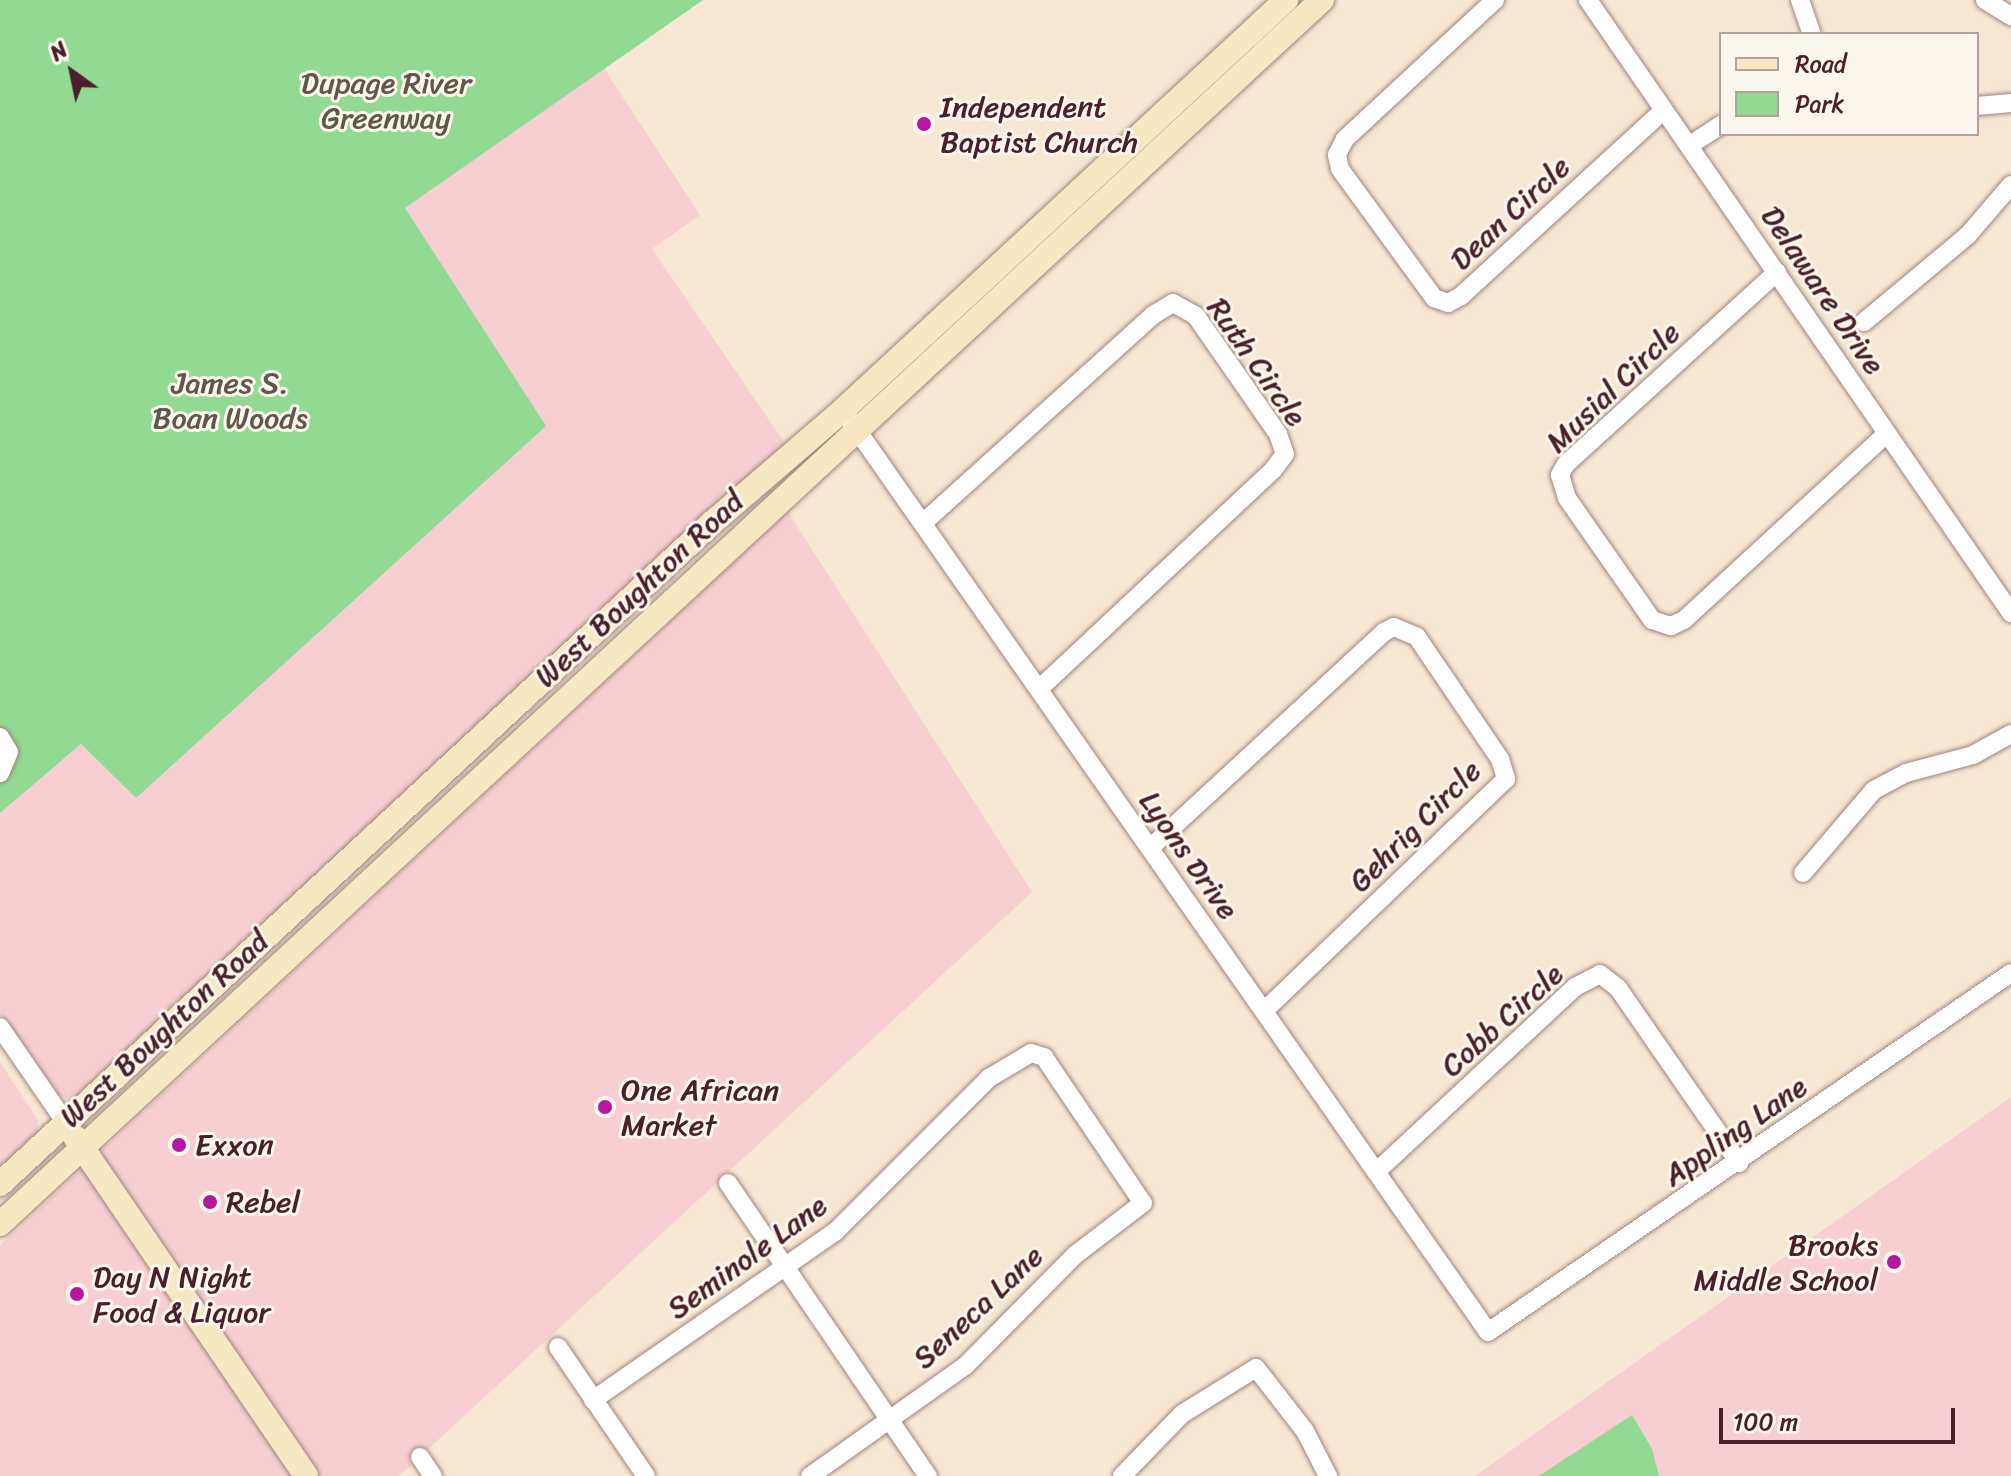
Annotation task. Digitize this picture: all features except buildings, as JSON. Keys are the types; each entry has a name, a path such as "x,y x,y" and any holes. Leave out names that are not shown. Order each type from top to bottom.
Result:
{"main road":[{"name":"West Boughton Road","path":"0,1224 759,521 850,419 984,295 1286,0"},
{"name":"West Boughton Road","path":"984,295 1322,0"},
{"name":"West Boughton Road","path":"0,1184 743,496 850,419"},
{"path":"66,1123 306,1476"}],"street":[{"name":"Dean Circle","path":"1495,0 1345,139 1337,155 1340,169 1434,298 1448,303 1461,296 1664,110"},
{"name":"Delaware Drive","path":"1588,0 2011,613"},
{"path":"1800,0 1811,32"},
{"path":"1985,0 2011,16"},
{"path":"1979,106 2011,103"},
{"path":"1690,145 1719,126"},
{"path":"1864,322 1968,235 2011,185"},
{"name":"Musial Circle","path":"1777,272 1566,464 1560,475 1567,498 1652,620 1671,626 1684,620 1886,434"},
{"name":"Ruth Circle","path":"923,523 1153,315 1173,303 1196,316 1278,434 1285,454 1280,463 1039,689"},
{"name":"Lyons Drive","path":"850,419 1488,1332"},
{"path":"743,496 759,521"},
{"name":"Gehrig Circle","path":"1150,848 1384,632 1394,627 1417,637 1500,759 1506,779 1264,1011"},
{"path":"1803,873 1874,790 1906,773 1973,755 2011,734"},
{"path":"0,737 9,752 0,773"},
{"name":"Appling Lane","path":"1488,1332 1739,1163 2011,973"},
{"name":"Cobb Circle","path":"1376,1172 1575,987 1600,974 1618,988 1739,1163"},
{"path":"0,1027 66,1123"},
{"name":"Seneca Lane","path":"810,1476 965,1366 1075,1255 1143,1203 1053,1068 1031,1053"},
{"name":"Seminole Lane","path":"593,1400 835,1232 989,1078 1031,1053"},
{"path":"728,1183 928,1476"},
{"path":"558,1347 646,1476"},
{"path":"1122,1476 1182,1414 1256,1368 1305,1431 1328,1476"},
{"path":"420,1457 433,1476"}],"shaded area":[{"path":"604,68 700,215 652,249 789,449 75,1101 54,1094 0,1013 0,813 81,744 136,798 405,208"},
{"path":"788,512 1032,892 399,1476 0,1476 0,1245"},
{"path":"0,1062 38,1120 38,1136 0,1174"},
{"name":"Brooks Middle School","path":"2011,1097 2011,1476 1475,1476 1544,1427"}],"green space":[{"name":"James S. Boan Woods","path":"0,0 703,0 405,208 546,426 136,798 81,744 0,813"},
{"path":"1632,1415 1652,1449 1659,1476 1539,1476"}],"place":[{"name":"Independent Baptist Church","path":"924,124"},
{"name":"One African Market","path":"605,1107"},
{"name":"Exxon","path":"179,1145"},
{"name":"Rebel","path":"210,1202"},
{"name":"Brooks Middle School","path":"1894,1262"},
{"name":"Day N Night Food & Liquor","path":"77,1294"}],"park label":[{"name":"Dupage River Greenway","path":"386,100"}]}
